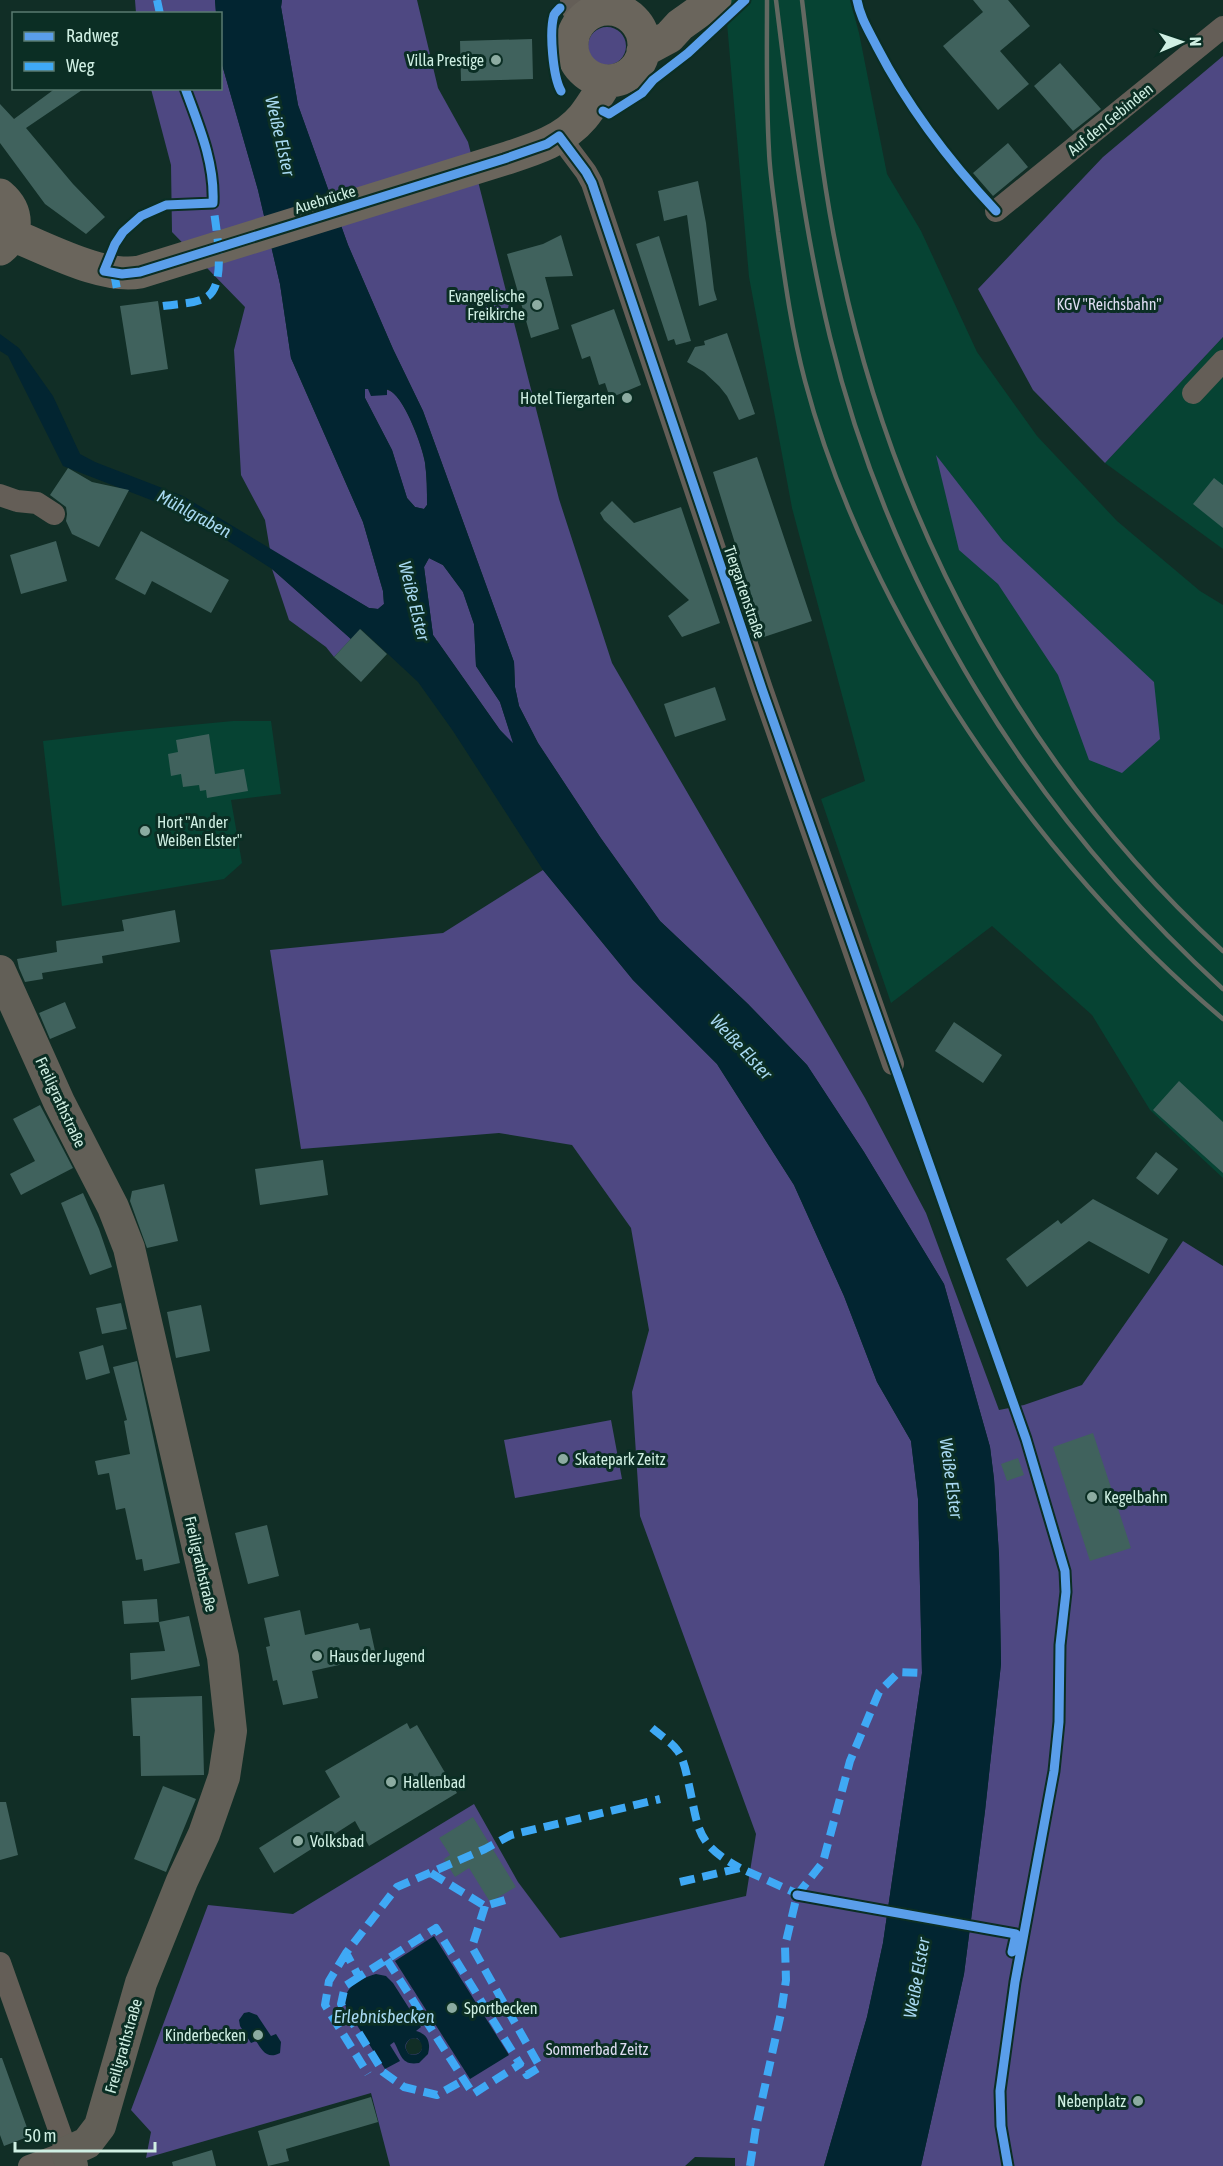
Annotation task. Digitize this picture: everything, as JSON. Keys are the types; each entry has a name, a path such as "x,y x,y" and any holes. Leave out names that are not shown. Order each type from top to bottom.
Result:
{"main road":[{"path":"640,38 669,37 680,25 715,0"},
{"path":"587,9 611,10 626,15 640,38 637,66 631,73 615,80 594,75 574,55 575,31 587,9"},
{"path":"559,136 575,97 594,75"},
{"name":"Auebrücke","path":"6,242 104,271 131,274 504,159 547,144 559,136"},
{"path":"0,195 7,201 15,217 6,242"}],"street":[{"name":"Auf den Gebinden","path":"996,211 1223,27"},
{"name":"Tiergartenstraße","path":"559,136 592,183 762,689 892,1064"},
{"path":"1193,393 1223,361"},
{"path":"0,495 17,501 37,503 54,514"},
{"name":"Freiligrathstraße","path":"0,970 59,1102 113,1207 129,1248 223,1657 231,1731 224,1777 204,1834 182,1881 141,1983 100,2126 87,2143 70,2159"},
{"path":"0,1963 70,2159 28,2166"}],"shaded area":[{"path":"725,0 850,0 859,33 887,174 921,231 977,352 1037,436 1117,521 1200,591 1223,605 1223,1178 1150,1110 1092,1015 992,926 891,1003 821,799 865,781 792,508 749,277"},
{"path":"1223,337 1223,549 1105,463"},
{"name":"Hort \"An der Weißen Elster\"","path":"233,721 271,721 281,794 231,800 242,863 224,879 62,906 43,741"}],"green space":[{"path":"135,0 215,0 216,12 136,12"},
{"path":"282,0 417,0 438,88 468,142 559,499 612,663 865,1098 926,1213 999,1410 1024,1405 1082,1385 1183,1241 1223,1266 1223,2166 921,2166 964,1974 1001,1664 999,1555 990,1447 944,1284 864,1152 807,1065 748,1004 660,921 600,837 538,743 519,706 515,687 514,662 423,411 393,349 348,245 298,105 281,7"},
{"path":"607,27 621,32 626,46 621,60 607,65 593,60 588,46 593,32"},
{"name":"KGV \"Reichsbahn\"","path":"1223,56 1223,337 1105,463 1033,390 978,289 1103,157"},
{"path":"222,64 258,190 280,284 291,358 363,522 383,591 384,604 378,609 369,608 270,550 265,520 241,475 234,350 245,307 172,232 171,165 151,90 222,90"},
{"path":"365,389 389,390 397,397 408,414 425,463 427,505 424,509 415,507 407,498 392,450 365,398"},
{"path":"936,455 1003,541 1154,682 1160,739 1122,773 1089,760 1058,675 998,584 959,550"},
{"path":"429,558 443,565 463,592 474,624 476,666 500,702 514,745 500,730 433,635 424,567"},
{"path":"272,569 351,639 334,657 326,647 289,620"},
{"name":"Sommerbad Zeitz","path":"543,870 633,980 717,1064 794,1185 844,1296 877,1382 911,1441 918,1499 922,1673 883,1943 867,2017 824,2166 735,2166 735,2158 695,2157 685,2166 390,2166 371,2093 146,2158 151,2132 131,2110 208,1905 293,1914 474,1804 518,1882 560,1938 746,1896 756,1834 640,1516 632,1392 649,1330 631,1228 572,1145 499,1133 301,1149 270,950 443,933","holes":["416,2038 422,2042 420,2052 409,2054 406,2050 410,2039"]},
{"name":"Skatepark Zeitz","path":"611,1420 622,1479 515,1498 504,1440"}],"water":[{"path":"215,0 282,0 281,7 298,105 348,245 393,349 423,411 514,662 515,687 519,706 538,743 600,837 660,921 748,1004 807,1065 864,1152 944,1284 990,1447 999,1555 1001,1664 964,1974 921,2166 824,2166 867,2017 883,1943 922,1673 918,1499 911,1441 877,1382 844,1296 794,1185 717,1064 633,980 543,870 453,731 418,682 361,629 351,639 272,569 182,512 63,466 8,356 0,351 0,334 19,348 53,396 80,454 183,496 369,608 378,609 384,604 383,591 363,522 291,358 280,284 258,190 222,64 222,12 216,12","holes":["365,389 368,389 371,396 387,395 387,389 406,410 425,462 427,505 424,509 415,507 407,498 392,450 365,398","429,558 443,565 463,592 474,624 476,666 500,702 513,743 500,730 433,635 424,567"]},
{"name":"Sportbecken","path":"434,1936 509,2055 470,2079 395,1961"},
{"name":"Erlebnisbecken","path":"376,1974 386,1976 393,1983 421,2027 416,2031 426,2037 429,2046 428,2054 419,2063 405,2061 394,2042 390,2045 400,2061 385,2069 346,2008 346,1995 349,1990 353,1985","holes":["417,2038 420,2041 421,2051 417,2054 409,2054 405,2046 408,2041"]},
{"name":"Kinderbecken","path":"244,2013 257,2015 271,2036 276,2034 281,2042 280,2053 268,2055 256,2041 251,2043 240,2026 239,2020"}],"building":[{"path":"973,0 1008,0 1030,26 1000,51 1029,84 998,110 943,46 983,12"},
{"name":"Villa Prestige","path":"532,39 533,79 461,81 460,41"},
{"path":"1060,63 1101,109 1073,131 1034,86"},
{"path":"53,90 82,90 26,128 73,184 105,217 86,234 45,204 0,143 0,104 14,119"},
{"path":"1008,143 1028,167 993,196 973,173"},
{"path":"698,181 717,300 699,306 687,215 664,221 658,191"},
{"name":"Evangelische Freikirche","path":"561,235 573,276 545,277 559,329 531,338 507,254 543,244"},
{"path":"659,236 691,341 676,345 674,339 668,341 636,244"},
{"path":"158,301 168,369 131,375 120,306"},
{"path":"614,309 641,385 610,398 605,383 599,385 590,356 582,359 571,325"},
{"path":"727,333 755,414 739,420 727,396 719,386 704,372 687,362 695,347 705,345 704,341"},
{"path":"757,457 812,621 764,637 713,472"},
{"path":"68,468 92,482 129,490 99,547 72,534 66,521 66,507 50,495"},
{"path":"1214,478 1223,485 1223,528 1193,504"},
{"path":"612,501 634,523 681,507 720,623 682,637 668,616 689,600 604,520 600,513"},
{"path":"141,531 229,580 211,613 152,581 145,595 115,579"},
{"path":"56,541 67,581 21,594 10,555"},
{"path":"360,629 387,654 361,682 334,657"},
{"path":"715,687 726,720 675,737 664,704"},
{"path":"209,734 215,774 244,769 248,791 207,798 206,790 200,791 199,785 183,787 181,774 171,776 168,754 178,752 176,740"},
{"path":"175,910 180,942 102,956 103,963 42,973 43,979 25,982 19,968 17,959 57,952 56,941 124,931 122,920"},
{"path":"65,1002 76,1028 50,1039 39,1013"},
{"path":"954,1022 1002,1055 983,1083 935,1051"},
{"path":"1179,1081 1223,1122 1223,1173 1153,1110"},
{"path":"40,1105 73,1168 21,1195 10,1174 35,1161 13,1119"},
{"path":"1156,1152 1178,1169 1158,1195 1136,1178"},
{"path":"323,1160 328,1195 260,1205 255,1169"},
{"path":"164,1184 178,1241 147,1248 130,1201 132,1191"},
{"path":"83,1193 112,1267 90,1275 61,1203"},
{"path":"1093,1199 1168,1239 1149,1274 1089,1241 1027,1287 1006,1259 1058,1220 1061,1224"},
{"path":"121,1303 127,1329 102,1334 96,1308"},
{"path":"201,1305 210,1351 176,1358 167,1312"},
{"path":"103,1345 110,1373 86,1380 79,1352"},
{"path":"137,1361 180,1563 144,1571 142,1559 136,1560 125,1508 116,1510 109,1473 98,1475 95,1461 130,1454 124,1421 127,1420 113,1367"},
{"name":"Kegelbahn","path":"1093,1433 1131,1548 1090,1561 1053,1447"},
{"path":"1018,1458 1024,1475 1007,1481 1001,1464"},
{"path":"267,1525 279,1576 248,1584 235,1533"},
{"path":"157,1599 159,1622 124,1624 122,1601"},
{"name":"Haus der Jugend","path":"300,1610 305,1635 358,1623 360,1630 370,1628 375,1651 365,1653 366,1659 312,1671 318,1698 283,1705 277,1680 273,1681 266,1647 270,1646 264,1618"},
{"path":"189,1616 200,1666 131,1680 130,1653 165,1651 159,1622"},
{"path":"202,1696 204,1775 141,1776 140,1736 133,1736 131,1698"},
{"name":"Hallenbad","path":"407,1723 410,1729 417,1725 457,1793 369,1846 355,1821 274,1873 259,1848 340,1797 325,1771"},
{"path":"163,1786 196,1799 166,1872 134,1859"},
{"path":"0,1802 6,1802 18,1855 0,1860"},
{"path":"473,1817 516,1887 490,1902 469,1868 455,1877 444,1859 450,1855 439,1838"},
{"path":"0,2058 2,2058 30,2136 4,2146 0,2135"},
{"path":"371,2097 378,2122 286,2149 289,2161 268,2166 258,2131"},
{"path":"212,2150 216,2166 173,2166 172,2162"}],"railway":[{"path":"767,0 767,94 771,181 793,326 805,381 833,469 870,558 915,645 967,730 1025,811 1088,887 1154,956 1223,1019"},
{"path":"776,0 798,169 812,253 830,337 857,431 891,521 931,609 978,692 1031,772 1089,849 1154,921 1223,989"},
{"path":"802,0 823,169 841,270 865,366 896,460 934,552 979,640 1031,725 1088,806 1153,881 1223,951"}],"marked path":[{"path":"157,0 160,12"},
{"path":"163,306 195,302 205,298 212,292 217,282 219,255 213,203"},
{"path":"114,273 117,289"},
{"path":"750,2166 756,2127 781,2013 786,1980 785,1946 797,1895 823,1862 850,1761 879,1692 899,1672 922,1673"},
{"path":"652,1728 672,1744 681,1756 697,1823 706,1842 725,1859 740,1868"},
{"path":"387,1960 473,2094 520,2064 436,1928 359,1977 346,1953 397,1887 485,1849 511,1835 660,1799"},
{"path":"680,1882 740,1868 800,1895"},
{"path":"431,1873 485,1906 512,1898"},
{"path":"485,1906 472,1947 540,2067 527,2075 520,2064"},
{"path":"346,1953 329,1981 325,2005 368,2074"},
{"path":"359,1977 345,1986 341,2004 383,2072 404,2087 437,2095 464,2080"}],"cycle path":[{"path":"603,111 609,114 642,93 653,80 688,53 745,0"},
{"path":"857,0 877,47 902,91 946,153 996,211"},
{"path":"560,8 554,15 552,43 556,76 561,91"},
{"path":"186,90 209,159 213,203 166,205 141,216 123,232 115,244 104,271 122,274 140,272 504,159 547,144 559,136 592,183 762,689 1026,1439 1065,1571 1066,1592 1060,1645 1059,1722 1054,1771 1015,1982 1000,2091 1001,2126 1008,2166"},
{"path":"797,1895 1016,1934 1012,1952"}],"place":[{"name":"Villa Prestige","path":"496,60"},
{"name":"Evangelische Freikirche","path":"537,305"},
{"name":"Hotel Tiergarten","path":"627,398"},
{"name":"Hort \"An der Weißen Elster\"","path":"145,831"},
{"name":"Skatepark Zeitz","path":"563,1459"},
{"name":"Kegelbahn","path":"1092,1497"},
{"name":"Haus der Jugend","path":"317,1656"},
{"name":"Hallenbad","path":"391,1782"},
{"name":"Volksbad","path":"298,1841"},
{"name":"Sportbecken","path":"452,2008"},
{"name":"Kinderbecken","path":"258,2035"},
{"name":"Nebenplatz","path":"1138,2101"}],"water label":[{"name":"Weiße Elster","path":"280,136"},
{"name":"Mühlgraben","path":"194,514"},
{"name":"Weiße Elster","path":"414,601"},
{"name":"Weiße Elster","path":"741,1047"},
{"name":"Weiße Elster","path":"951,1478"},
{"name":"Weiße Elster","path":"917,1978"}]}
